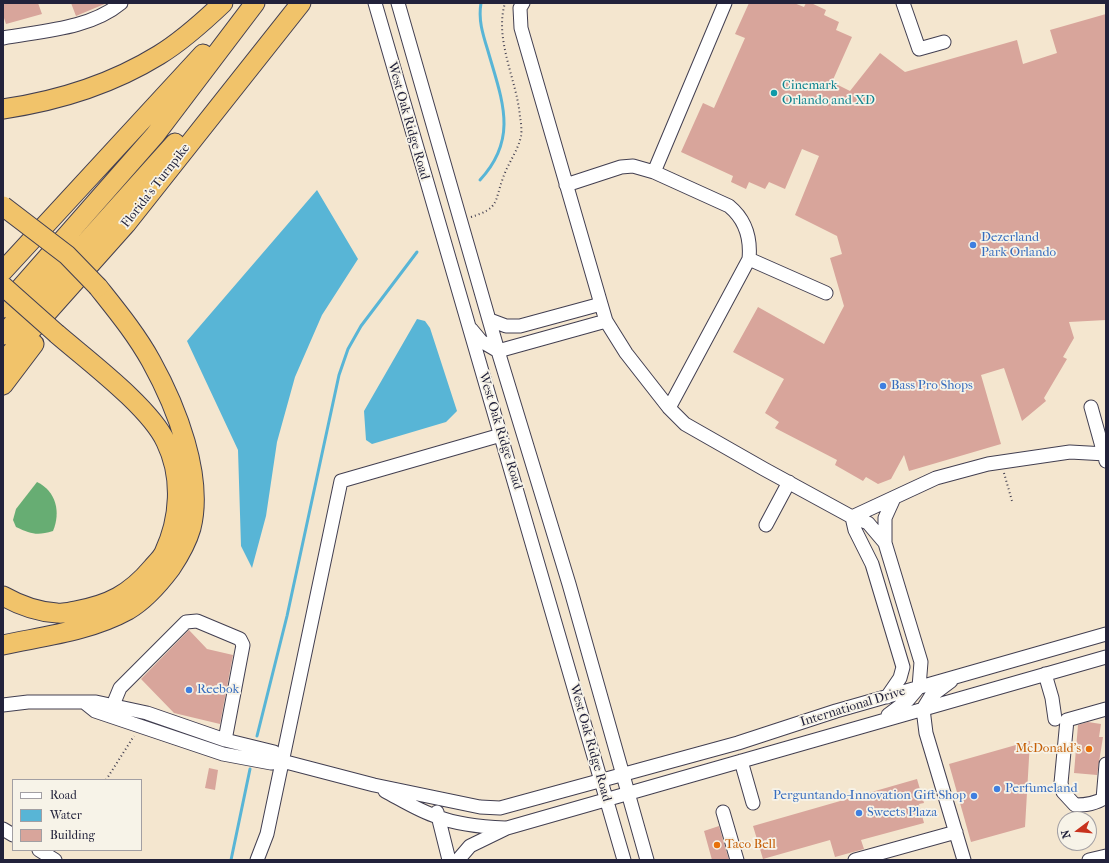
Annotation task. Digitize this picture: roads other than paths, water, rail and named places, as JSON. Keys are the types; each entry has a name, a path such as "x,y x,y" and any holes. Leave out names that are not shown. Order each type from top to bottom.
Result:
{"highway":[{"path":"3,109 68,95 114,78 159,56 197,28 223,3"},
{"path":"3,271 250,3"},
{"path":"3,308 155,135 255,3"},
{"path":"3,335 301,3"},
{"name":"Florida's Turnpike","path":"3,362 126,224 301,3"},
{"path":"3,206 66,255 98,287 126,322 151,361 182,434 192,467 195,500 191,528 179,555 165,576 145,598 103,622 3,645"},
{"path":"3,385 126,224"},
{"path":"3,286 130,398 150,419 166,441 176,470 177,513 163,554 141,582 118,598 98,607 58,614 18,605 3,596"}],"street":[{"path":"3,38 82,23 113,10 121,3"},
{"name":"West Oak Ridge Road","path":"375,3 467,325 501,435 624,860"},
{"name":"West Oak Ridge Road","path":"398,3 498,351 569,584 647,860"},
{"path":"523,3 520,8 521,28 606,321 642,375 669,408 685,424 709,439 852,517 868,523 884,543"},
{"path":"654,172 725,3"},
{"path":"903,3 919,49 944,42"},
{"path":"566,185 620,167 633,166 654,172 729,206 739,214 750,243 749,258 669,408"},
{"path":"749,258 826,293"},
{"path":"490,320 506,326 520,326 601,304"},
{"path":"467,325 481,340 498,351 606,321"},
{"path":"852,517 936,478 988,464 1070,452 1105,456 1092,407"},
{"path":"257,860 267,834 341,481 501,435"},
{"path":"766,525 789,482"},
{"path":"876,722 898,708 920,687 921,662 884,543 885,518 894,498"},
{"path":"852,517 855,530 872,564 903,667 900,678 887,696"},
{"path":"119,710 120,688 186,622 197,621 240,638 243,645 225,740"},
{"name":"International Drive","path":"374,785 434,796 480,807 500,808 623,776 738,743 836,711 1106,634"},
{"name":"International Drive","path":"507,828 1106,657"},
{"path":"1045,674 1052,698 1055,719"},
{"path":"961,675 931,696 922,709 926,733 964,860"},
{"path":"3,704 40,702 96,702 119,710 223,754 271,763 282,761 374,785 421,811 439,818 476,826 507,828"},
{"path":"1106,709 1067,720 1061,783 1064,792 1075,805 1085,805 1105,798 1106,764"},
{"path":"119,710 146,713 225,740 274,752 282,761"},
{"path":"740,761 753,803"},
{"path":"434,796 449,860"},
{"path":"723,812 737,860"},
{"path":"458,860 470,846 507,828"},
{"path":"3,829 12,834"},
{"path":"855,860 956,832"},
{"path":"41,851 55,860"},
{"path":"1089,860 1106,856"}],"water":[{"path":"317,190 358,259 322,315 295,377 277,442 266,516 252,568 241,546 238,450 187,341"},
{"path":"417,319 425,321 430,328 457,411 446,422 372,444 366,440 364,411"}],"waterway":[{"path":"480,180 492,164 500,149 504,118 498,86 484,39 480,15 481,3"},
{"path":"257,736 287,616 339,375 348,349 361,326 417,252"},
{"path":"231,860 250,769"}],"place":[{"name":"Cinemark Orlando and XD","path":"774,93"},
{"name":"Dezerland Park Orlando","path":"973,245"},
{"name":"Bass Pro Shops","path":"883,386"},
{"name":"Reebok","path":"189,690"},
{"name":"McDonald's","path":"1089,749"},
{"name":"Perfumeland","path":"997,789"},
{"name":"Perguntando-Innovation Gift Shop","path":"974,796"},
{"name":"Sweets Plaza","path":"859,813"},
{"name":"Taco Bell","path":"717,845"}]}
